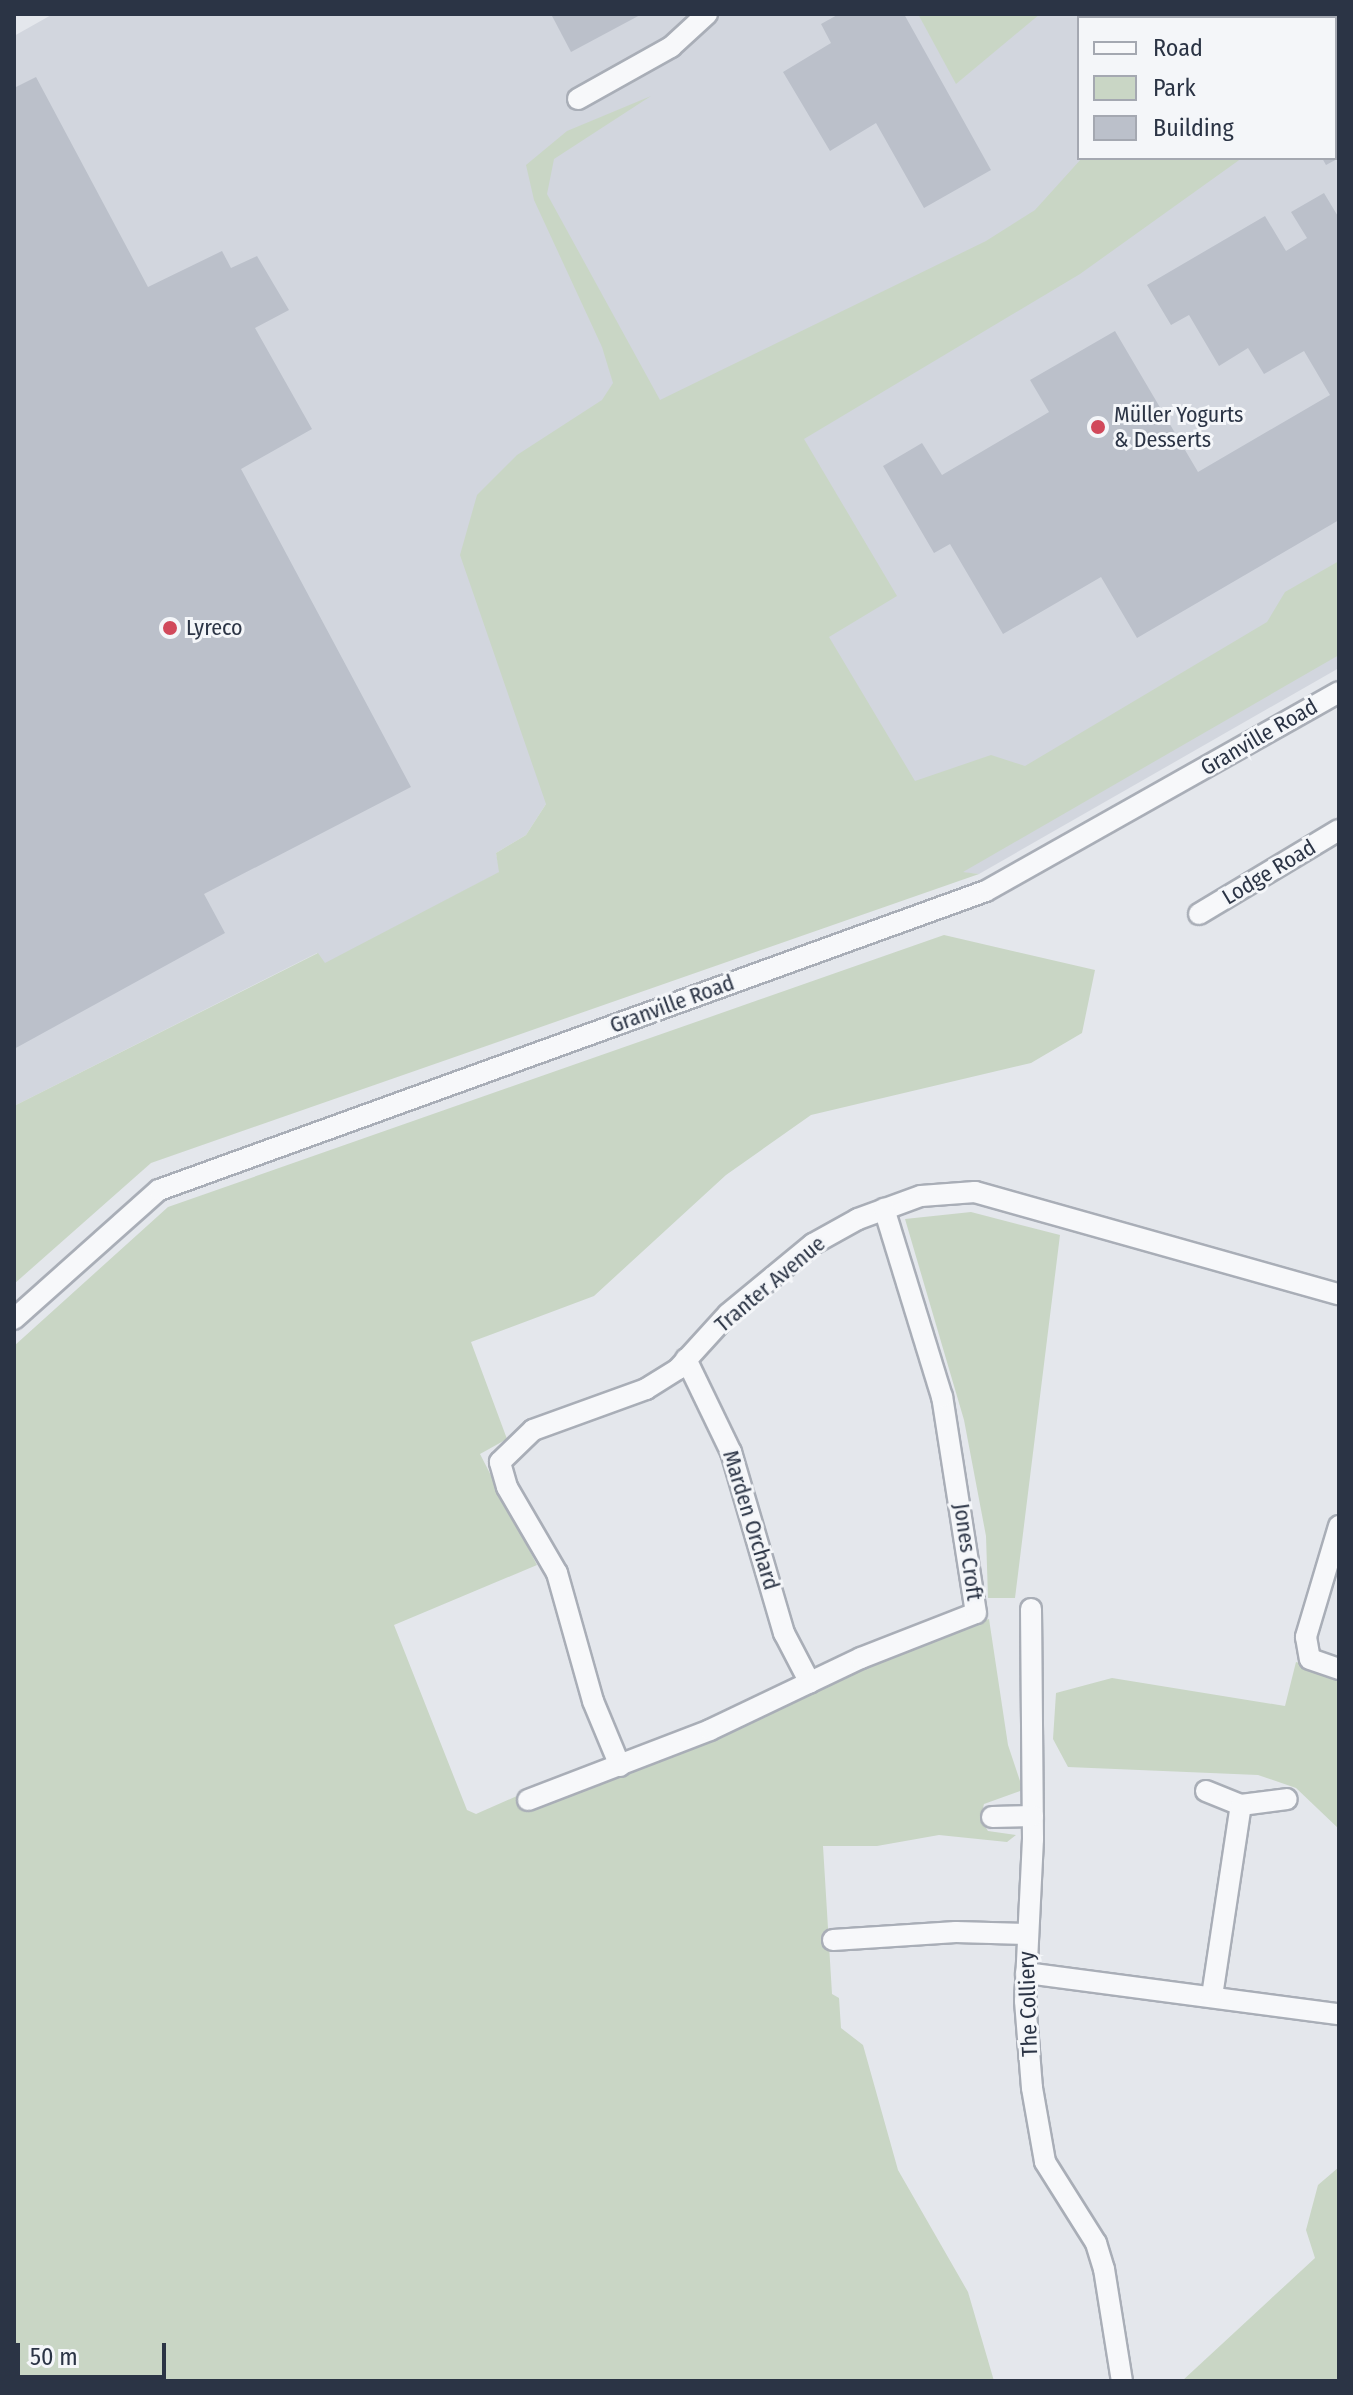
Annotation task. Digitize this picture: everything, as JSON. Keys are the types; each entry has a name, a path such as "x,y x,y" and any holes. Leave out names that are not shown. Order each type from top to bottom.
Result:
{"street":[{"path":"578,99 671,47 707,14"},
{"name":"Granville Road","path":"14,1319 159,1190 986,891 1339,692"},
{"name":"Lodge Road","path":"1199,914 1339,830"},
{"name":"Tranter Avenue","path":"620,1766 593,1701 557,1573 507,1487 500,1462 533,1430 646,1389 686,1359 728,1314 813,1244 884,1209 948,1190 975,1192 1339,1294"},
{"name":"Jones Croft","path":"528,1800 620,1766 937,1625 976,1613 942,1397 884,1209"},
{"name":"Marden Orchard","path":"686,1359 726,1440 784,1633 810,1683"},
{"path":"1339,1526 1306,1637 1310,1659 1339,1669"},
{"name":"The Colliery","path":"1031,1609 1033,1816 1026,1973 1039,2144 1057,2187 1096,2243 1122,2381"},
{"path":"1206,1791 1241,1805 1287,1799"},
{"path":"1212,1996 1241,1805"},
{"path":"992,1817 1033,1816"},
{"path":"833,1940 956,1932 1026,1934"},
{"path":"1026,1973 1339,2014"}],"shaded area":[{"path":"53,14 1339,14 1339,668 979,874 658,845 546,804 526,835 496,853 500,872 325,964 317,953 14,1106 14,36"}],"green space":[{"path":"918,14 1040,14 956,84"},
{"path":"1339,14 1339,79 1337,81 1337,16 1233,16"},
{"path":"651,96 554,159 547,194 660,400 986,241 1035,210 1080,160 1239,160 1080,274 804,439 897,596 829,637 915,781 991,755 1025,766 1267,622 1285,592 1339,561 1339,655 963,872 979,874 151,1163 14,1284 14,1106 318,953 325,963 499,872 496,853 526,835 546,804 460,555 477,495 517,455 602,400 613,383 602,347 534,200 526,165 567,131"},
{"path":"944,935 1095,970 1082,1033 1031,1063 811,1115 726,1175 594,1296 471,1342 507,1439 480,1454 537,1565 394,1625 467,1810 476,1814 526,1792 532,1811 709,1742 910,1643 989,1619 1008,1745 1023,1790 984,1804 980,1819 988,1831 1016,1835 1007,1842 939,1835 877,1846 823,1846 832,1994 839,1998 841,2028 863,2045 898,2170 968,2292 994,2381 14,2381 14,1346 168,1207"},
{"path":"971,1212 1060,1235 1015,1598 988,1598 986,1536 964,1420 905,1219"},
{"path":"1296,1662 1339,1675 1339,1829 1296,1788 1258,1775 1068,1767 1053,1739 1056,1693 1112,1678 1285,1706"},
{"path":"1339,2167 1339,2381 1182,2381 1315,2258 1306,2230 1318,2185"}],"building":[{"path":"551,14 642,14 571,52"},
{"path":"839,14 904,14 991,170 924,208 876,123 830,151 783,72 831,43 821,24"},
{"name":"Lyreco","path":"36,77 148,287 222,251 231,268 257,256 289,310 255,328 312,429 241,469 411,787 204,894 225,933 14,1049 14,88"},
{"path":"1339,127 1337,159 1337,142"},
{"name":"Müller Yogurts & Desserts","path":"1324,193 1339,218 1339,520 1137,638 1101,577 1003,634 950,544 934,553 883,466 922,443 942,475 1049,412 1030,380 1115,331 1198,472 1330,395 1304,351 1264,374 1248,348 1219,366 1189,315 1171,325 1147,285 1265,216 1286,251 1307,238 1291,212"}],"place":[{"name":"Müller Yogurts & Desserts","path":"1098,427"},
{"name":"Lyreco","path":"170,628"}]}
